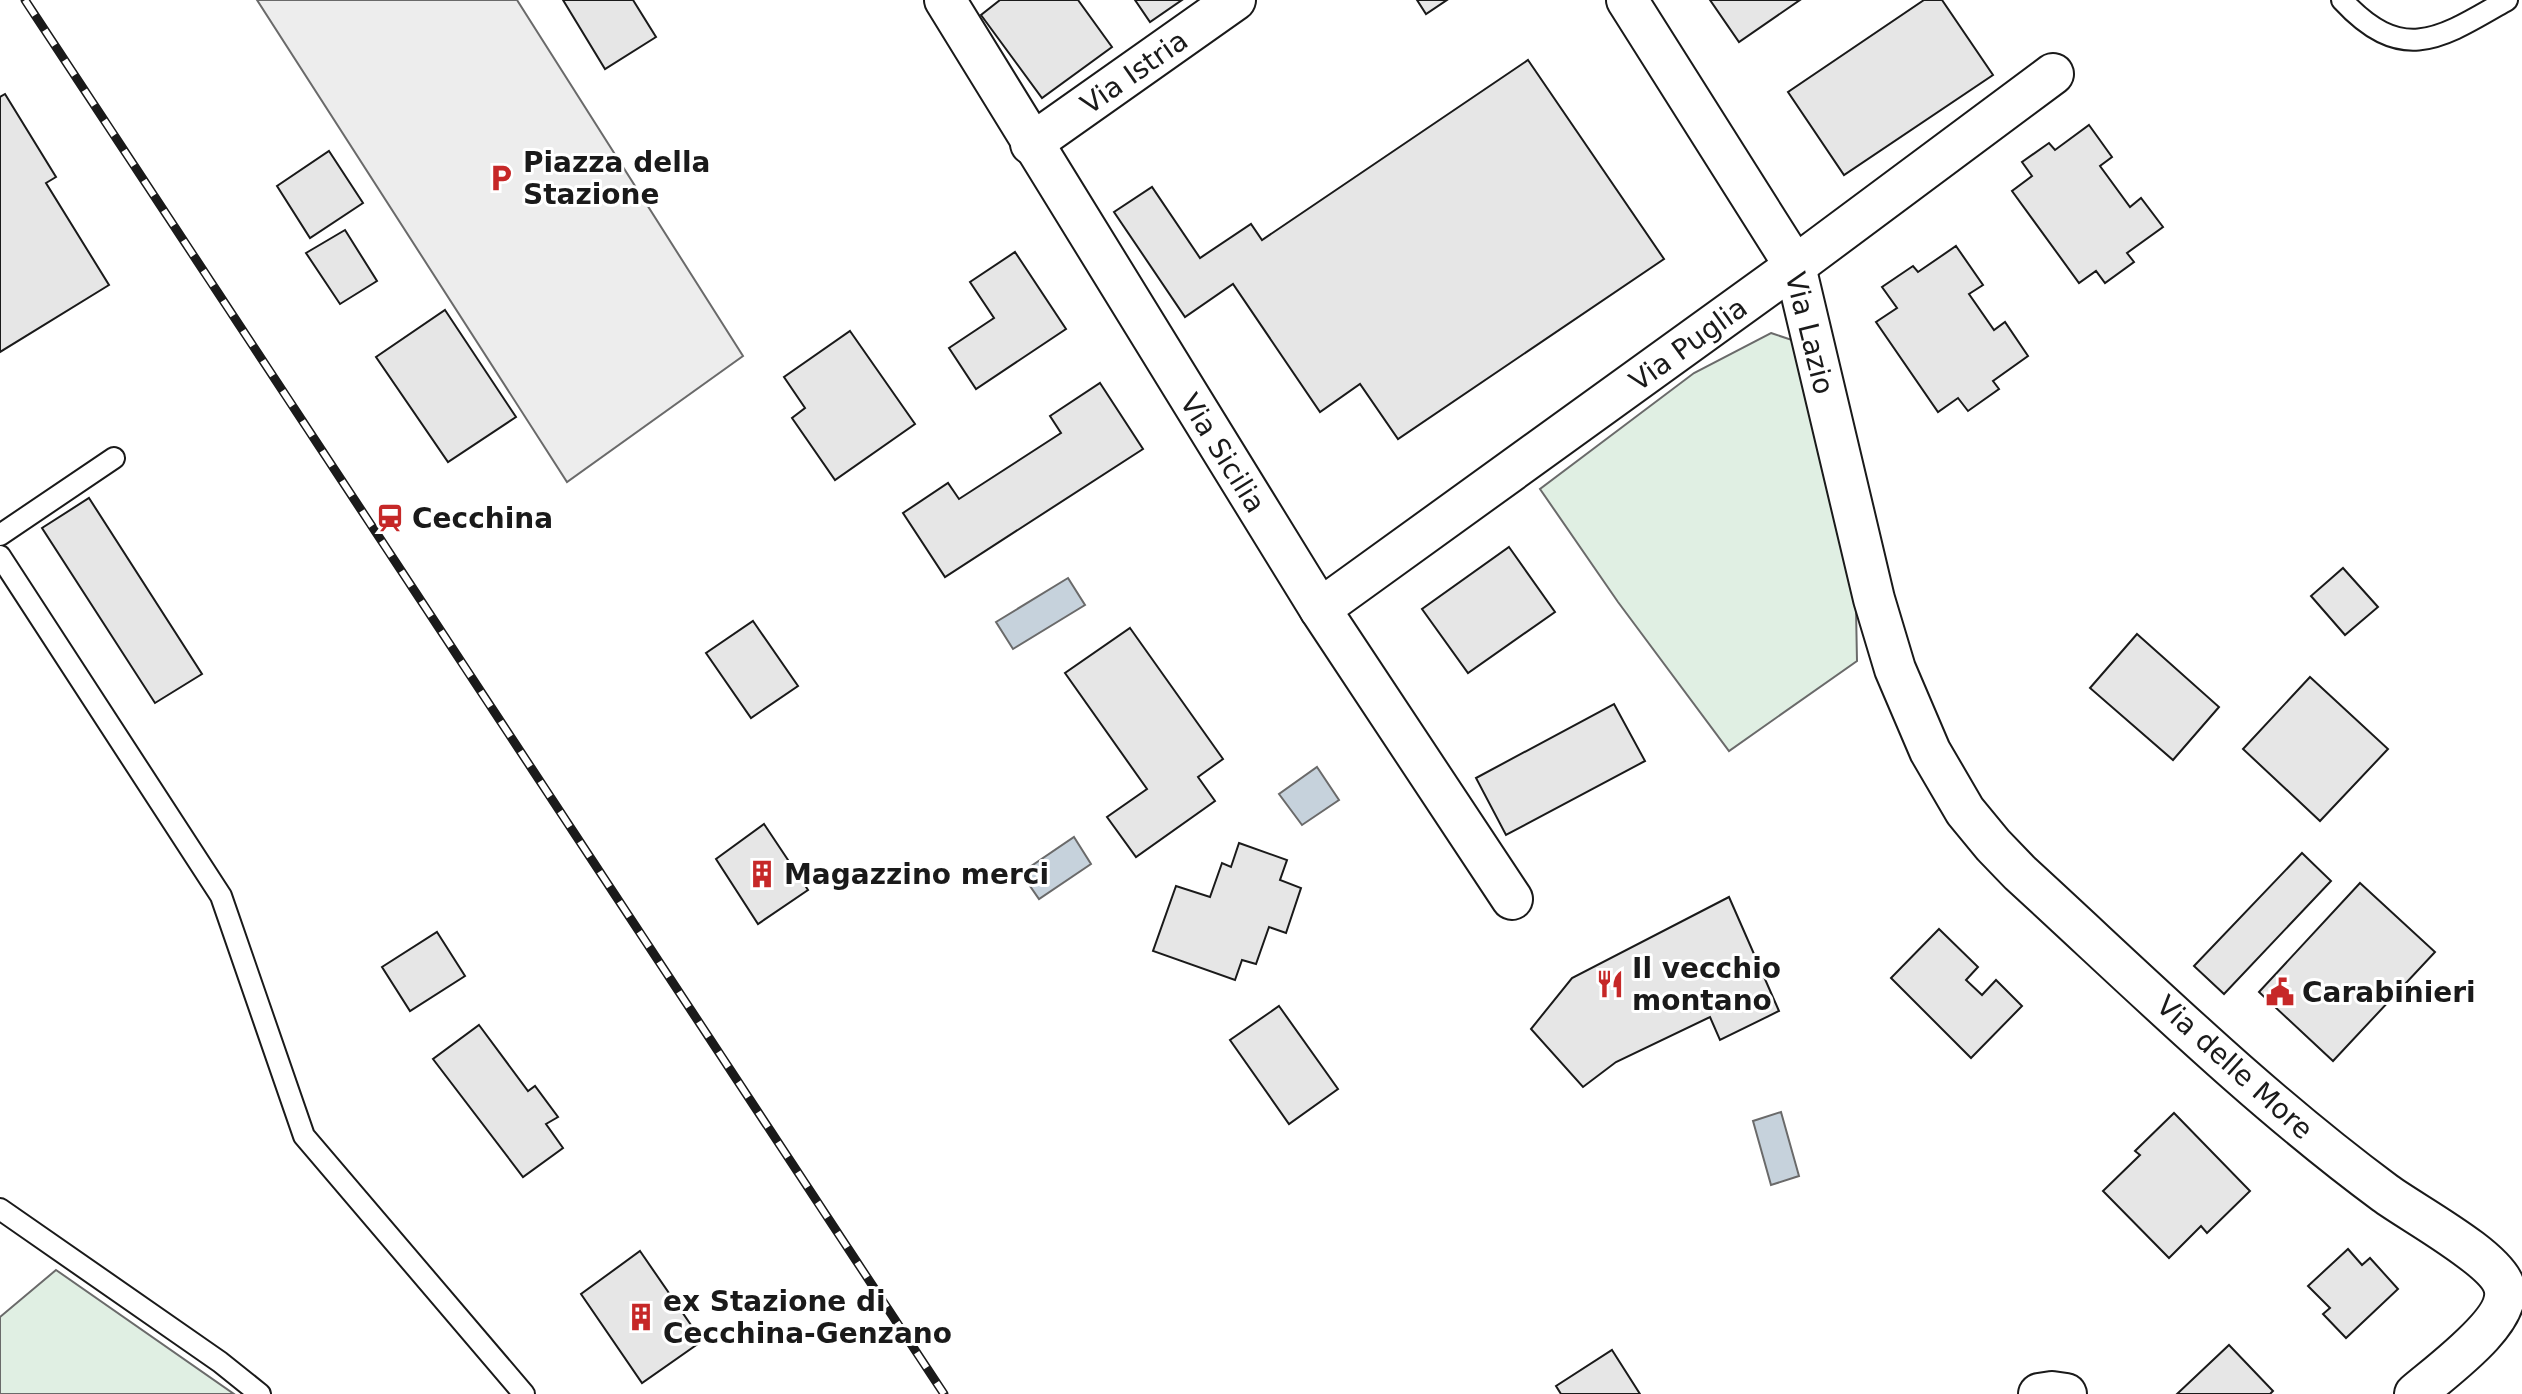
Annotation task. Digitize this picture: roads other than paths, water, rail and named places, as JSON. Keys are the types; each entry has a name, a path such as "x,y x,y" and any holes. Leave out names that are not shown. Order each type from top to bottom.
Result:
{"street":[{"name":"Via Sicilia","path":"945,0 1320,609 1512,899"},
{"name":"Via Istria","path":"1031,144 1235,0"},
{"name":"Via Lazio","path":"1627,0 1795,266 1874,599 1908,703"},
{"name":"Via Puglia","path":"1320,609 1795,266 2053,74"},
{"name":"Via delle More","path":"1908,703 1930,751 1965,811 2020,873 2301,1128 2399,1203 2482,1258 2499,1276 2505,1288 2495,1320 2415,1394"},
{"path":"2039,1394 2066,1394"}],"lane":[{"path":"2342,0 2374,29 2421,41 2443,36 2507,0"},
{"path":"0,535 114,458"},
{"path":"0,556 221,896 304,1136 524,1394"},
{"path":"0,1209 220,1362 260,1394"}],"railway":[{"path":"25,0 944,1394"}],"place":[{"name":"Piazza della Stazione","path":"501,178"},
{"name":"Cecchina","path":"390,518"},
{"name":"Magazzino merci","path":"762,874"},
{"name":"Il vecchio montano","path":"1610,984"},
{"name":"Carabinieri","path":"2280,992"},
{"name":"ex Stazione di Cecchina-Genzano","path":"641,1317"}]}
